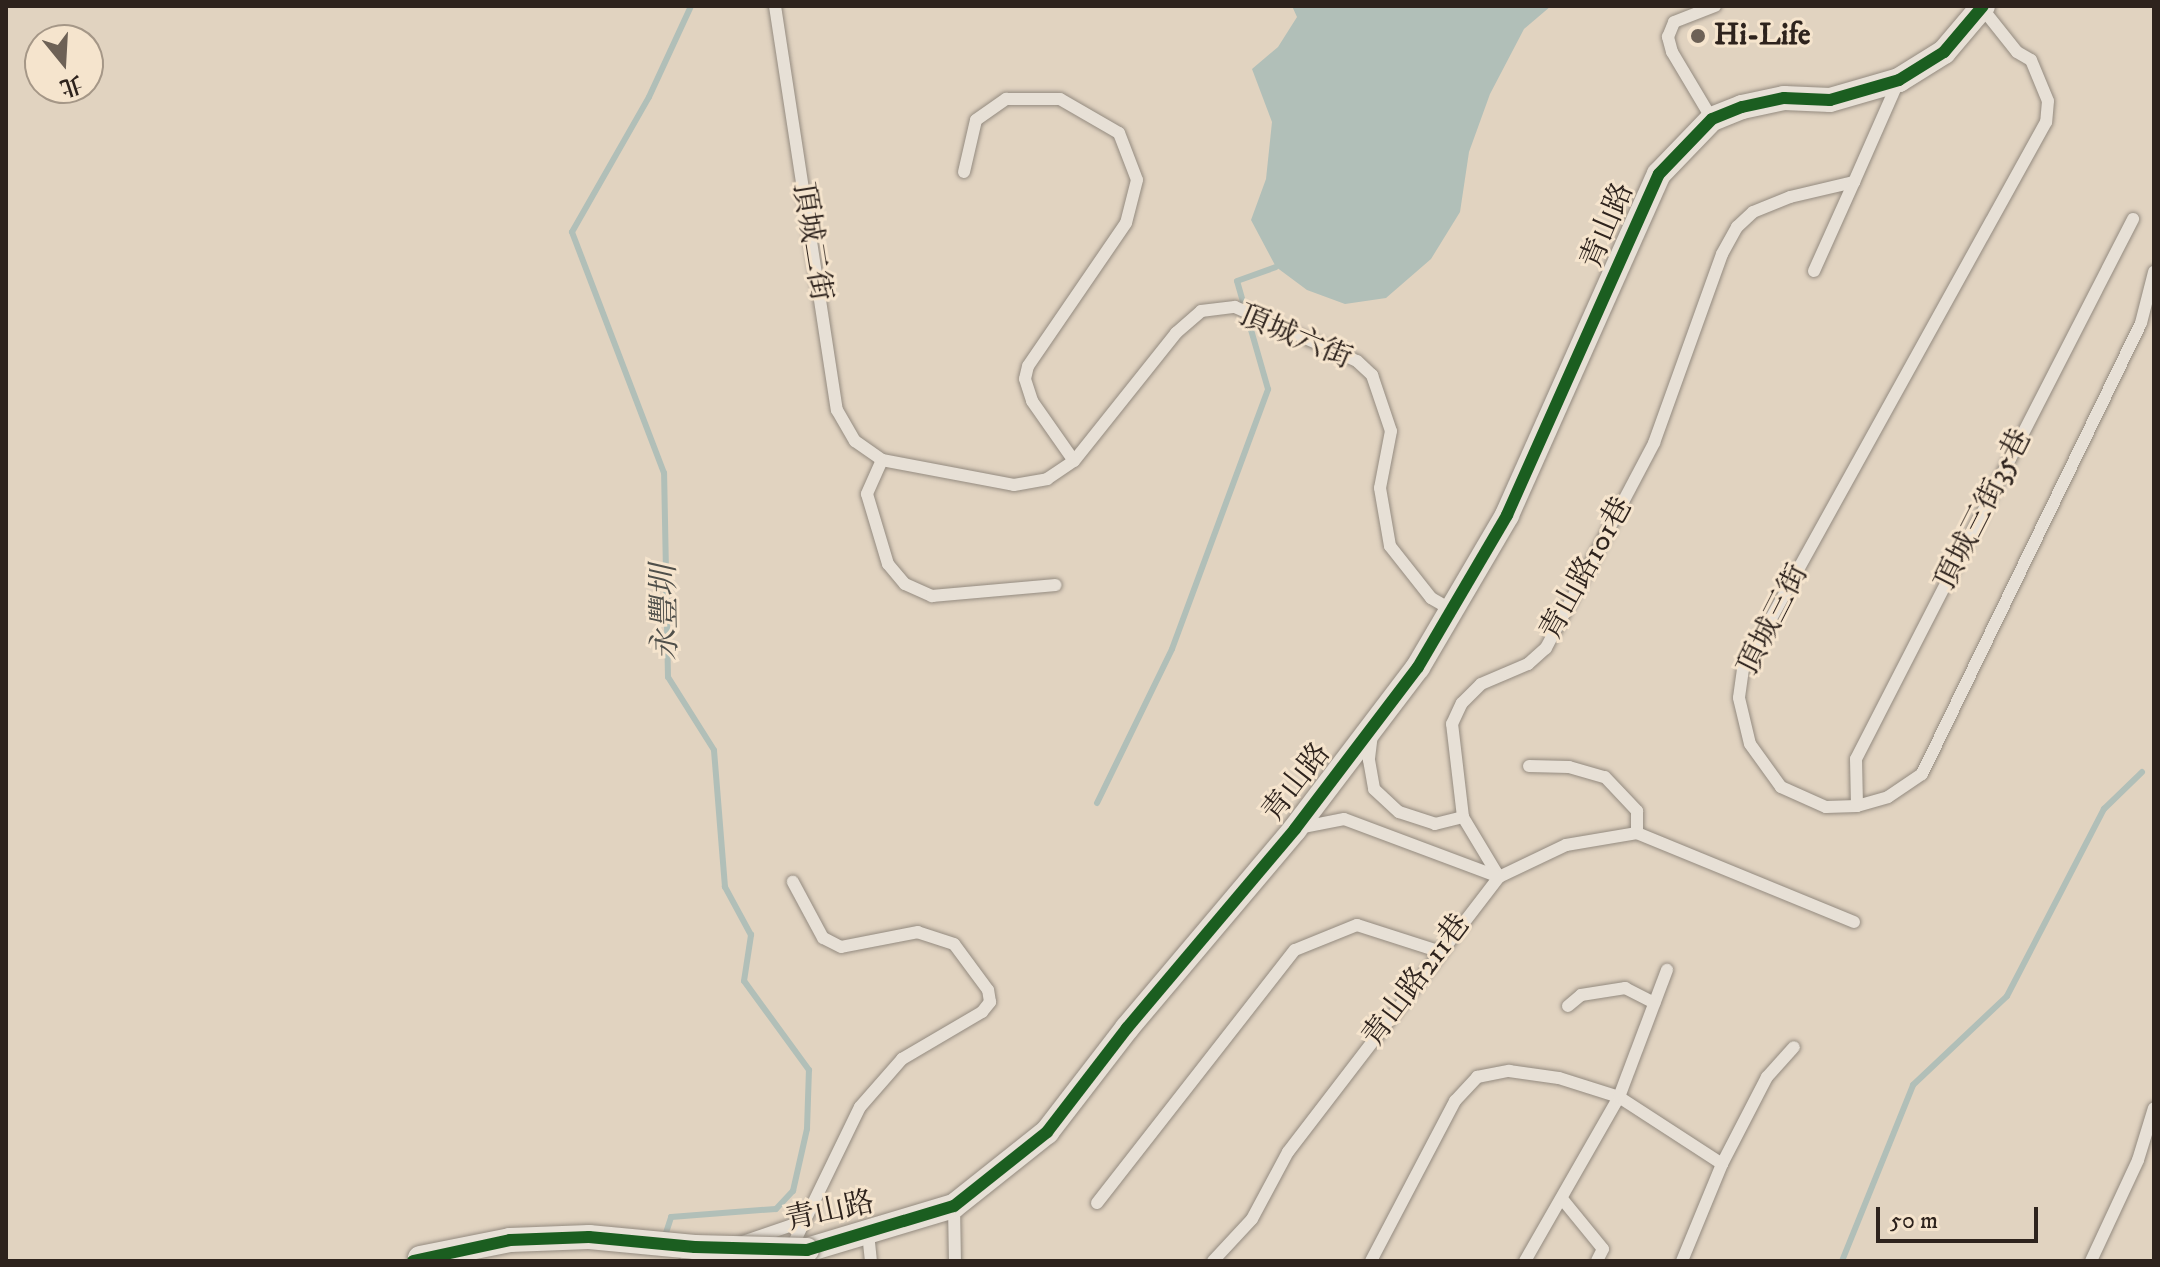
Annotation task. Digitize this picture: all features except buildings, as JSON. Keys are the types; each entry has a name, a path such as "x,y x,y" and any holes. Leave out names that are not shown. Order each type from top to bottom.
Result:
{"street":[{"name":"青山路","path":"416,1260 510,1240 589,1237 796,1255 954,1206 1047,1132 1127,1028 1295,829 1372,727 1452,610 1513,501 1659,174 1712,119 1770,101 1830,100 1899,80 1944,52 1983,7"}],"lane":[{"name":"頂城二街","path":"775,6 837,410 855,441 882,460"},
{"path":"1712,119 1672,52 1668,37 1674,22 1715,6"},
{"name":"頂城三街","path":"1983,7 2017,52 2031,60 2048,101 2046,122 1743,669 1743,724 1763,770 1799,797 1826,807 1857,806 1888,797 1922,774 2141,323 2154,272"},
{"path":"1814,271 1899,80"},
{"path":"964,172 976,120 1006,99 1060,99 1119,133 1137,180 1126,223 1028,366 1025,379 1032,401 1074,461"},
{"name":"青山路101巷","path":"1499,877 1463,817 1452,724 1481,684 1528,664 1554,635 1654,443 1722,254 1737,227 1753,212 1790,197 1854,182"},
{"name":"頂城三街35巷","path":"1857,806 1856,759 2133,219"},
{"name":"頂城六街","path":"882,460 1014,485 1047,479 1074,461 1176,333 1201,311 1235,307 1357,361 1372,375 1391,431 1380,488 1390,546 1431,598 1452,610"},
{"path":"882,460 867,494 888,564 905,584 932,596 1056,585"},
{"path":"1372,727 1369,760 1374,789 1399,812 1435,824 1463,817"},
{"path":"1529,766 1569,767 1605,777 1637,811 1637,833"},
{"path":"1295,829 1344,819 1499,877 1566,845 1637,833 1854,922"},
{"name":"青山路211巷","path":"1213,1261 1252,1219 1288,1152 1438,951 1499,877"},
{"path":"793,882 823,938 841,947 918,932 954,944 988,990 990,1002 982,1012 902,1059 860,1107 801,1222 796,1255"},
{"path":"1097,1203 1295,950 1357,925 1438,951"},
{"path":"1525,1261 1563,1200 1619,1097 1667,970"},
{"path":"1568,1006 1581,995 1625,988 1654,1003"},
{"path":"1682,1261 1722,1164 1767,1077 1794,1047"},
{"path":"1371,1261 1455,1101 1477,1077 1509,1071 1547,1076 1619,1097 1722,1164"},
{"path":"2091,1261 2138,1160 2154,1108"},
{"path":"1563,1200 1603,1249 1597,1261"},
{"path":"954,1206 955,1261"},
{"path":"686,1261 801,1222"},
{"path":"868,1233 871,1261"}],"shaded area":[{"path":"1292,6 1551,6 1524,29 1490,94 1469,152 1460,212 1431,259 1386,298 1345,304 1307,290 1276,267 1251,220 1266,179 1272,122 1252,69 1278,47 1297,17"}],"waterway":[{"name":"永豐圳","path":"664,1239 671,1217 776,1209 793,1191 807,1129 809,1070 744,981 751,935 725,887 714,750 668,677 664,473 572,232 649,97 691,6"},
{"path":"1097,803 1172,649 1268,389 1237,281 1276,267"},
{"path":"1842,1261 1913,1085 2007,996 2104,809 2142,772"}],"cycle path":[{"path":"413,1261 510,1240 589,1237 695,1247 807,1250 954,1206 1047,1132 1127,1028 1295,829 1418,667 1507,515 1659,174 1712,119 1742,107 1784,98 1830,100 1899,80 1944,52 1983,6"}],"place":[{"name":"Hi-Life","path":"1698,36"}]}
